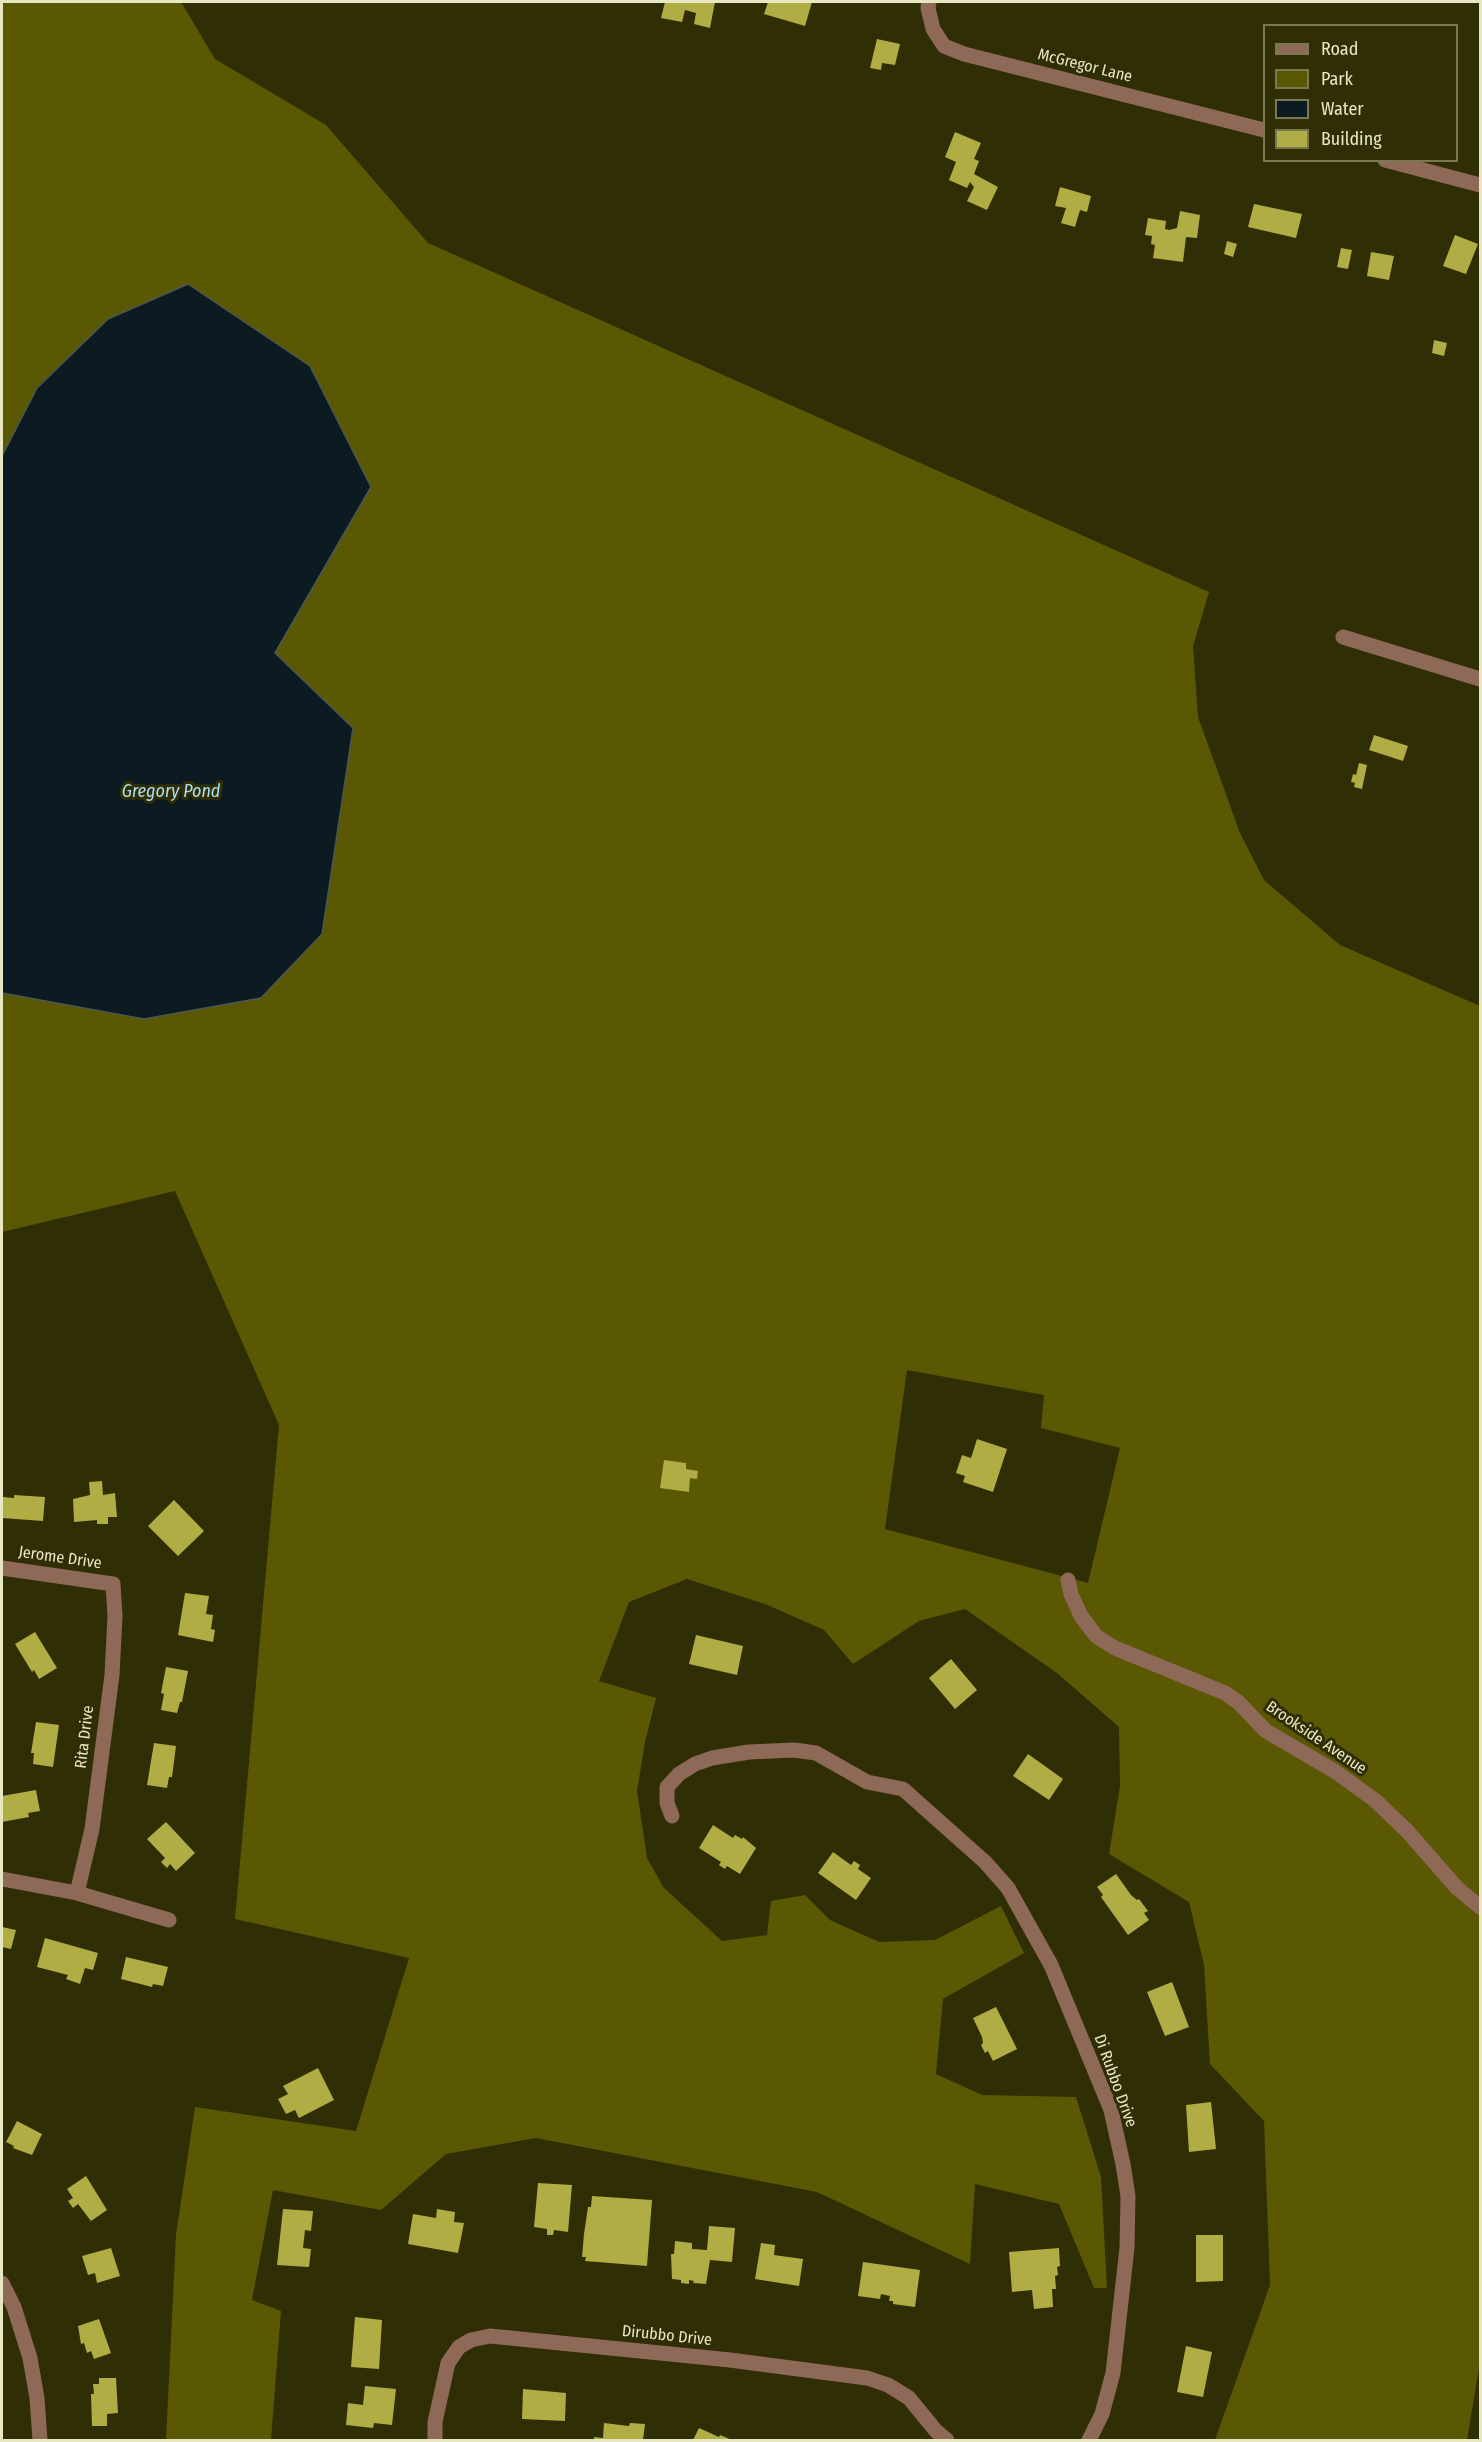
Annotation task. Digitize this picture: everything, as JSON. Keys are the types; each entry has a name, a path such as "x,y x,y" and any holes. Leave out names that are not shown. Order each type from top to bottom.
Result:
{"street":[{"name":"McGregor Lane","path":"929,2 928,8 933,29 944,46 964,54 1263,130"},
{"path":"1393,162 1480,185"},
{"path":"1343,637 1480,679"},
{"name":"Jerome Drive","path":"2,1568 113,1584"},
{"name":"Brookside Avenue","path":"1068,1580 1071,1594 1081,1617 1096,1636 1115,1648 1225,1694 1238,1702 1266,1731 1336,1772 1376,1801 1408,1832 1456,1888 1480,1907"},
{"name":"Rita Drive","path":"77,1893 92,1829 112,1675 115,1616 113,1584"},
{"name":"Di Rubbo Drive","path":"672,1816 667,1788 679,1774 695,1764 712,1758 749,1752 794,1750 816,1753 867,1782 903,1789 985,1862 1008,1888 1051,1965 1111,2110 1128,2196 1128,2248 1113,2373 1102,2414 1089,2440"},
{"path":"2,1879 77,1893 169,1920"},
{"path":"2,2283 14,2307 30,2358 37,2398 40,2440"},
{"name":"Dirubbo Drive","path":"435,2440 435,2422 448,2363 459,2348 471,2340 490,2336 730,2360 867,2378 888,2385 909,2398 936,2431 947,2440"}],"green space":[{"path":"2,2 181,2 215,59 326,125 428,243 1209,592 1193,646 1198,717 1240,833 1264,880 1340,945 1480,1006 1480,2362 1467,2440 1215,2440 1270,2285 1264,2121 1210,2064 1204,1965 1189,1902 1109,1854 1120,1786 1119,1727 1057,1673 965,1609 919,1621 853,1664 824,1630 765,1604 687,1579 629,1602 599,1681 656,1698 645,1742 637,1791 647,1858 664,1888 722,1941 767,1935 771,1901 805,1895 830,1920 879,1942 935,1940 1001,1906 1024,1953 943,1999 936,2074 982,2095 1076,2097 1101,2177 1107,2288 1094,2288 1059,2204 975,2184 970,2264 817,2192 536,2138 446,2154 381,2210 273,2190 252,2300 281,2311 271,2440 166,2440 176,2235 195,2107 356,2131 409,1958 235,1919 279,1425 175,1191 2,1232 2,993 144,1019 261,998 322,934 353,728 275,653 371,487 188,284 108,319 37,387 2,456","holes":["907,1370 1044,1395 1041,1428 1120,1448 1088,1583 885,1529"]}],"water":[{"name":"Gregory Pond","path":"188,284 310,366 371,487 275,653 353,728 322,934 261,998 144,1019 2,993 2,456 37,388 108,319"}],"building":[{"path":"665,2 715,2 710,28 694,24 696,13 685,10 682,22 661,18"},
{"path":"768,2 812,2 805,26 764,14"},
{"path":"877,39 900,44 895,65 882,63 881,70 870,68"},
{"path":"955,132 981,143 974,159 979,161 974,174 998,187 987,210 967,201 974,187 970,182 967,188 949,180 956,162 945,157"},
{"path":"1060,187 1091,196 1087,212 1080,210 1075,227 1061,223 1066,208 1055,206"},
{"path":"1254,204 1302,214 1296,238 1248,227"},
{"path":"1180,211 1200,215 1197,238 1186,237 1183,262 1153,258 1155,245 1151,244 1152,236 1145,235 1148,218 1166,221 1165,229 1169,230 1177,228"},
{"path":"1455,235 1478,244 1466,274 1443,266"},
{"path":"1227,241 1237,244 1233,257 1224,254"},
{"path":"1341,248 1352,250 1348,269 1337,267"},
{"path":"1371,252 1394,256 1389,280 1367,276"},
{"path":"1434,340 1447,343 1444,356 1432,353"},
{"path":"1374,735 1408,746 1403,761 1369,750"},
{"path":"1359,763 1367,765 1362,789 1354,787 1355,783 1351,782 1353,774 1356,775"},
{"path":"977,1439 1007,1449 993,1492 963,1482 965,1476 956,1473 962,1455 971,1458"},
{"path":"664,1460 686,1463 686,1469 698,1471 697,1479 690,1478 689,1492 660,1488"},
{"path":"102,1481 103,1495 115,1493 117,1517 108,1517 108,1524 97,1524 97,1520 74,1522 73,1499 90,1495 89,1482"},
{"path":"14,1495 45,1497 43,1521 2,1518 3,1497 14,1498"},
{"path":"174,1500 204,1531 178,1556 148,1526"},
{"path":"185,1593 209,1596 206,1614 213,1615 211,1629 215,1630 213,1642 178,1635"},
{"path":"35,1632 57,1668 39,1679 34,1670 32,1672 15,1644"},
{"path":"696,1635 743,1646 737,1675 689,1664"},
{"path":"951,1659 977,1690 955,1709 929,1678"},
{"path":"166,1667 188,1671 182,1702 180,1702 177,1713 161,1710 164,1694 161,1693"},
{"path":"36,1722 59,1725 53,1767 33,1764 34,1753 31,1753"},
{"path":"154,1743 176,1746 172,1777 169,1777 167,1788 147,1785"},
{"path":"1028,1754 1063,1779 1049,1800 1013,1776"},
{"path":"36,1790 40,1811 28,1813 29,1817 2,1822 2,1796"},
{"path":"166,1822 195,1853 176,1871 170,1864 167,1868 161,1862 165,1858 147,1839"},
{"path":"713,1825 733,1838 735,1835 742,1839 743,1837 756,1848 740,1874 727,1866 725,1869 719,1865 721,1862 699,1848"},
{"path":"833,1852 851,1865 854,1861 860,1865 858,1869 871,1878 856,1900 818,1873"},
{"path":"1116,1874 1131,1895 1139,1899 1148,1911 1144,1913 1149,1920 1128,1935 1101,1897 1103,1895 1097,1887"},
{"path":"2,1927 16,1930 11,1949 2,1947"},
{"path":"45,1938 98,1953 93,1970 85,1968 80,1984 66,1979 68,1975 37,1967"},
{"path":"126,1957 168,1967 163,1986 153,1984 152,1987 121,1979"},
{"path":"1172,1982 1189,2027 1165,2036 1147,1992"},
{"path":"996,2007 1017,2049 993,2061 988,2051 985,2053 981,2045 982,2037 973,2018"},
{"path":"318,2068 334,2100 299,2118 295,2110 286,2114 278,2099 288,2094 283,2086"},
{"path":"1211,2102 1216,2149 1189,2152 1186,2105"},
{"path":"17,2121 42,2134 32,2155 13,2148 14,2146 6,2142"},
{"path":"86,2176 107,2210 91,2221 78,2204 73,2208 68,2201 73,2198 67,2189"},
{"path":"538,2183 572,2185 568,2232 554,2230 553,2235 547,2235 547,2229 534,2227"},
{"path":"592,2196 652,2200 647,2266 585,2261 586,2257 582,2257 584,2234"},
{"path":"283,2209 313,2211 311,2231 305,2230 303,2248 311,2249 309,2267 277,2265"},
{"path":"437,2209 455,2212 454,2222 464,2223 458,2253 408,2244 413,2214 436,2218"},
{"path":"709,2226 735,2228 732,2262 710,2260 706,2284 693,2283 694,2281 689,2280 689,2284 681,2283 681,2280 672,2279 671,2254 674,2254 675,2241 692,2243 692,2249 707,2250"},
{"path":"1196,2235 1223,2235 1223,2281 1196,2282"},
{"path":"761,2243 775,2245 774,2255 803,2259 799,2286 755,2279"},
{"path":"111,2248 120,2276 97,2283 95,2273 88,2275 82,2256"},
{"path":"1059,2248 1060,2266 1057,2267 1058,2275 1055,2276 1056,2289 1052,2289 1053,2307 1034,2309 1032,2290 1012,2292 1009,2252"},
{"path":"863,2262 920,2270 915,2307 893,2304 893,2301 889,2301 890,2296 881,2294 880,2299 858,2296"},
{"path":"355,2317 382,2320 379,2369 351,2367"},
{"path":"99,2319 111,2353 94,2359 91,2351 87,2353 84,2343 81,2344 78,2326"},
{"path":"1186,2346 1212,2352 1203,2397 1177,2392"},
{"path":"99,2378 116,2378 118,2413 107,2414 107,2426 92,2426 91,2394 94,2394 93,2384 99,2384"},
{"path":"365,2386 396,2389 392,2425 374,2423 373,2428 346,2425 348,2403 363,2405"},
{"path":"523,2389 566,2393 565,2421 522,2419"},
{"path":"604,2423 629,2426 630,2423 645,2424 643,2440 594,2440 594,2437 603,2438"},
{"path":"699,2428 719,2437 720,2435 732,2440 693,2440"}]}
